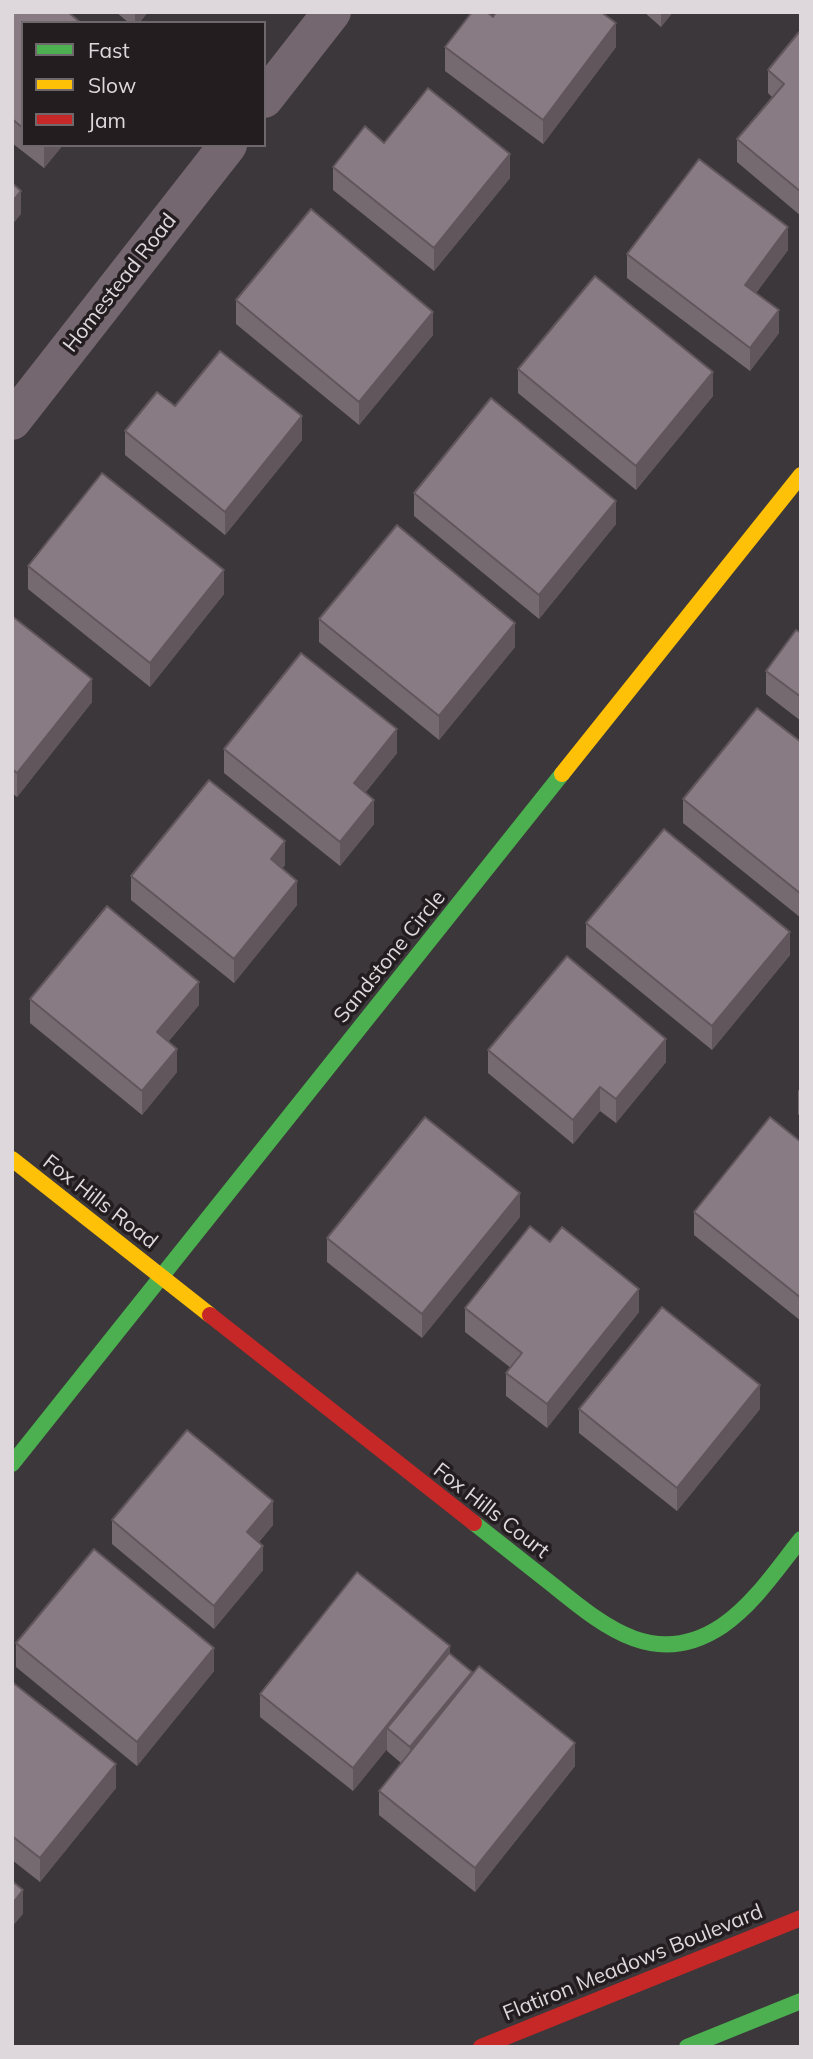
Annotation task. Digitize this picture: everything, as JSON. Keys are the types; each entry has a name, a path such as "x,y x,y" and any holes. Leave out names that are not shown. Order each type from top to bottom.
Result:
{"street":[{"path":"266,96 332,12"},
{"name":"Homestead Road","path":"12,421 226,147"},
{"name":"Sandstone Circle","path":"12,1464 801,475"},
{"name":"Fox Hills Road","path":"12,1159 161,1277"},
{"name":"Fox Hills Court","path":"161,1277 603,1625 653,1644 700,1640 742,1612 801,1539"},
{"name":"Flatiron Meadows Boulevard","path":"481,2047 801,1918"},
{"path":"687,2047 801,2001"}],"building":[{"path":"12,12 68,12 79,21 21,21 21,126 12,119"},
{"path":"472,12 487,12 493,17 496,12 601,12 616,23 543,120 445,47"},
{"path":"799,32 801,192 737,139 784,84 768,70"},
{"path":"428,88 510,154 434,248 333,167 365,126 384,143"},
{"path":"699,159 788,227 745,285 779,310 750,348 627,254"},
{"path":"12,183 21,191 12,202"},
{"path":"311,209 433,312 359,402 236,300"},
{"path":"595,276 713,372 636,466 518,369"},
{"path":"220,351 302,416 225,512 125,431 157,392 175,406"},
{"path":"491,398 616,501 539,595 414,493"},
{"path":"102,473 224,570 150,663 28,566"},
{"path":"397,525 515,623 439,716 319,619"},
{"path":"12,616 92,679 17,773 12,769"},
{"path":"796,630 801,633 801,697 766,671"},
{"path":"301,653 397,729 354,783 374,800 340,842 224,749"},
{"path":"757,708 801,742 801,894 683,799"},
{"path":"209,780 285,841 271,859 297,881 234,959 131,876"},
{"path":"664,829 790,932 712,1026 586,923"},
{"path":"107,906 199,982 157,1032 177,1049 142,1091 30,999"},
{"path":"567,956 666,1039 616,1099 600,1087 573,1120 488,1050"},
{"path":"425,1117 520,1193 422,1314 327,1238"},
{"path":"770,1117 801,1142 801,1298 694,1212"},
{"path":"530,1226 550,1242 562,1227 639,1289 547,1404 506,1373 522,1353 465,1308"},
{"path":"662,1307 760,1385 677,1488 579,1409"},
{"path":"187,1430 273,1501 247,1532 263,1546 214,1606 112,1520"},
{"path":"94,1549 214,1648 137,1742 16,1643"},
{"path":"357,1572 450,1646 353,1768 260,1694"},
{"path":"449,1653 472,1672 410,1747 387,1728"},
{"path":"479,1666 575,1743 475,1868 379,1791"},
{"path":"12,1682 116,1764 40,1858 12,1836"},
{"path":"12,1881 23,1890 12,1904"}],"traffic: fast":[{"path":"12,1464 562,774"},
{"path":"474,1523 592,1616 632,1638 653,1643 675,1644 698,1639 722,1626 755,1597 801,1539"},
{"path":"687,2047 801,2001"}],"traffic: slow":[{"path":"562,774 801,475"},
{"path":"12,1159 210,1315"}],"traffic: jam":[{"path":"210,1315 474,1523"},
{"path":"481,2047 801,1918"}]}
